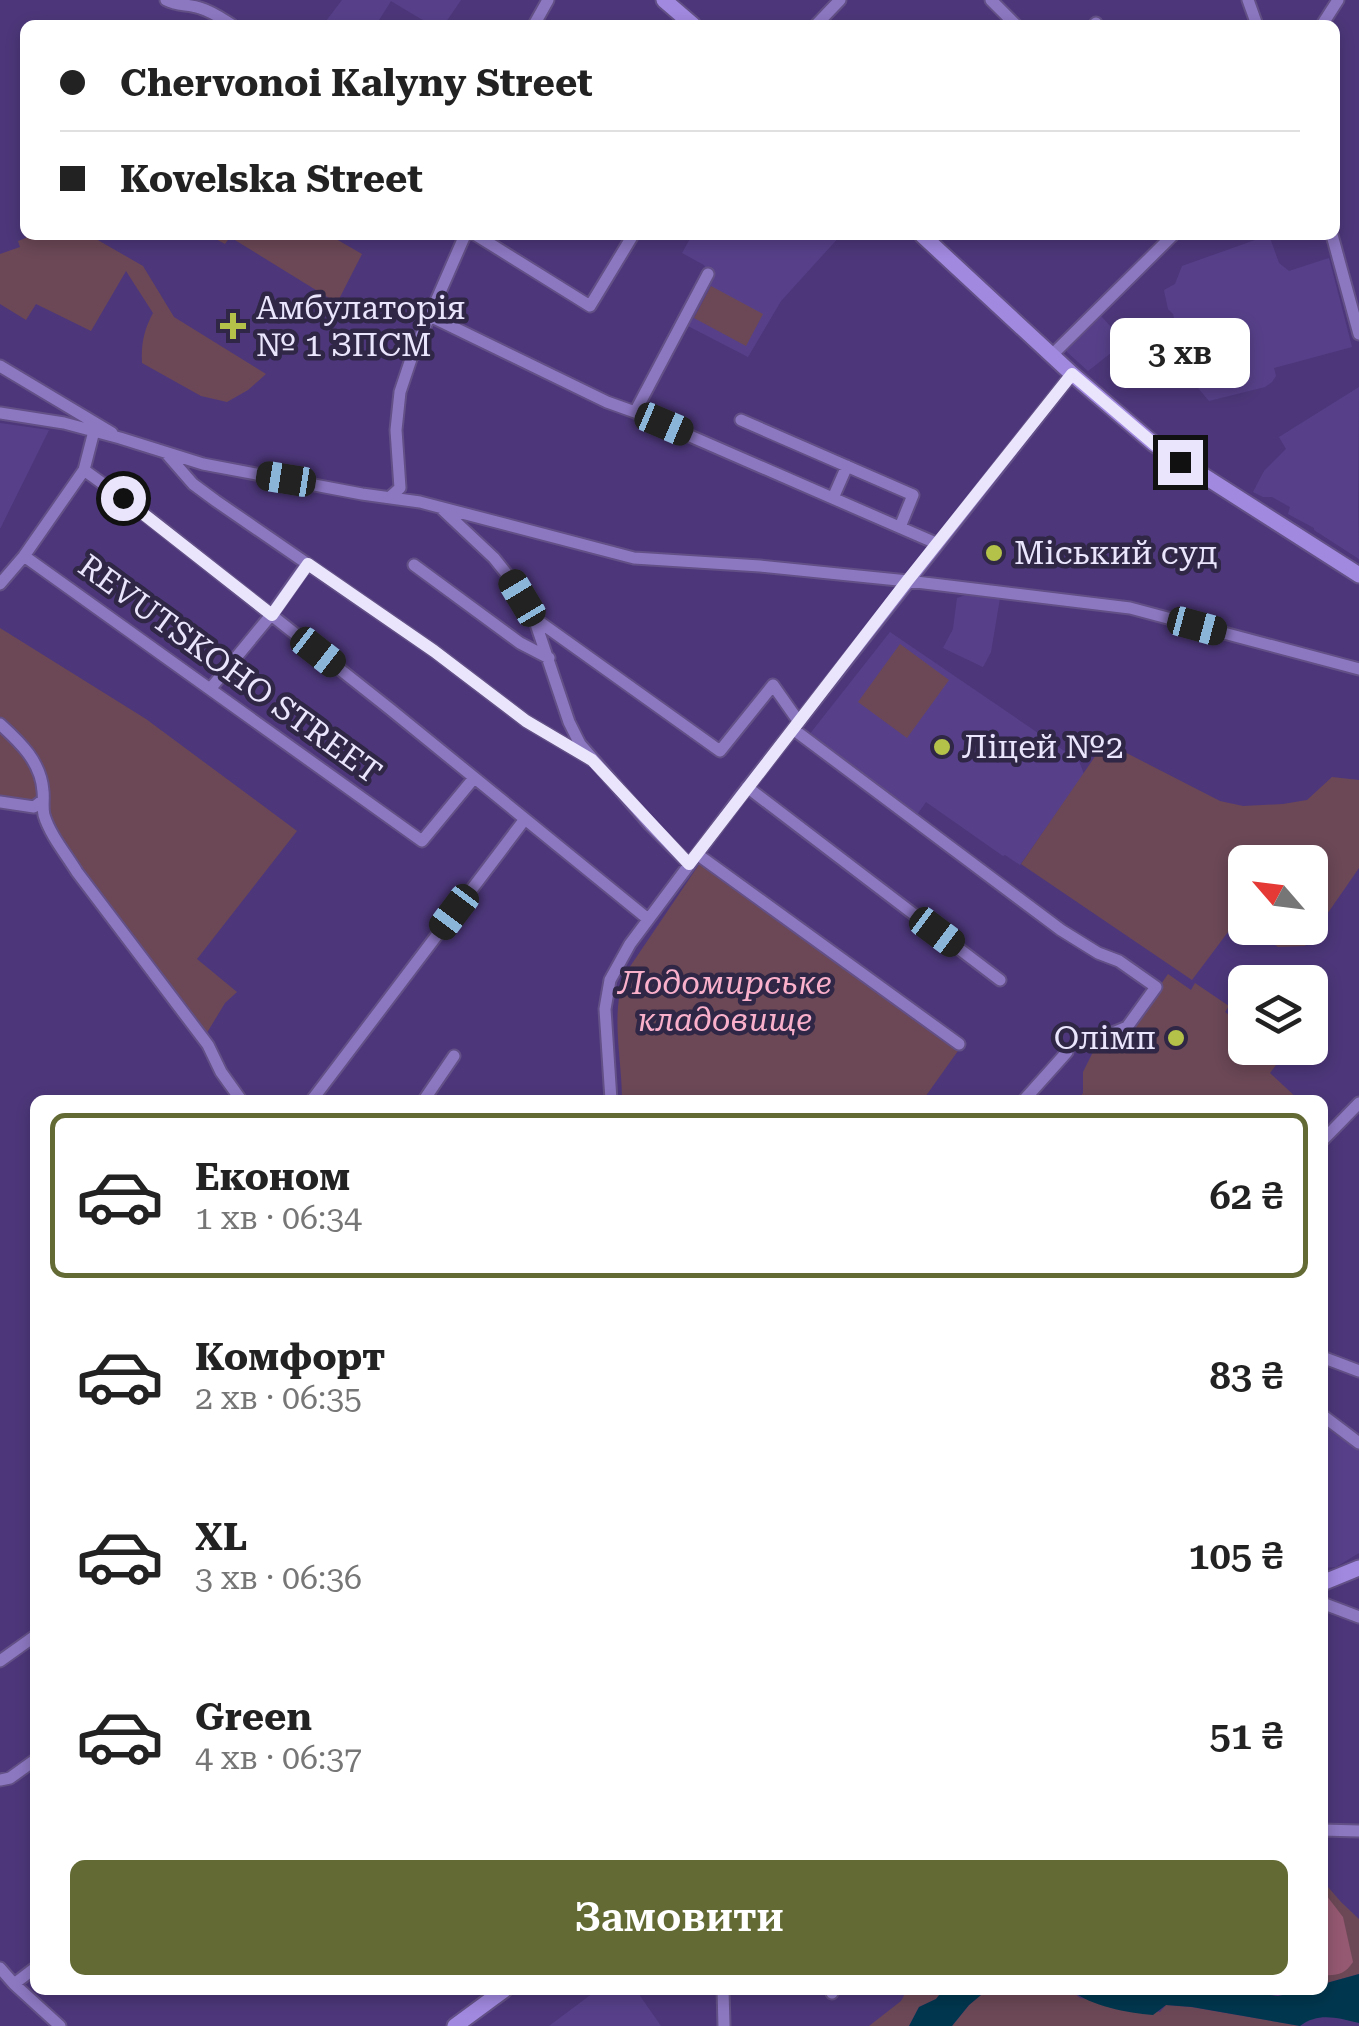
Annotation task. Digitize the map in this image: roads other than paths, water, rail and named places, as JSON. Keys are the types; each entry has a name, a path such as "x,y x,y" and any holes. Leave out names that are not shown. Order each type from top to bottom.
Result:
{"main road":[{"path":"664,0 687,20"},
{"path":"927,240 1154,444 1359,575"},
{"path":"1328,1581 1359,1568"},
{"path":"455,2026 497,1995"}],"street":[{"path":"166,0 175,5 196,6 225,20"},
{"path":"821,20 840,0"},
{"path":"991,0 1011,20"},
{"path":"390,497 400,488 396,430 400,392 463,240"},
{"path":"484,240 590,306 629,240"},
{"path":"1052,355 1167,240"},
{"path":"1333,240 1359,334"},
{"path":"635,412 708,274"},
{"path":"430,316 607,402 938,544"},
{"path":"0,366 120,438"},
{"path":"611,1095 605,1009 610,980 630,944 747,787 1072,374"},
{"path":"64,423 70,421 74,410"},
{"path":"0,413 64,423 203,464 420,502 634,558 908,580 1130,608 1359,670"},
{"path":"741,420 913,495 900,527"},
{"path":"0,584 84,470 94,432"},
{"path":"166,452 193,484 434,651 526,721 592,760"},
{"path":"833,498 847,466"},
{"path":"84,470 272,615 648,919"},
{"path":"400,473 420,502"},
{"path":"440,508 510,578 534,618 569,722 592,760 693,859 959,1044"},
{"name":"REVUTSKOHO STREET","path":"24,556 422,841 474,778"},
{"path":"211,688 272,615 308,564"},
{"path":"414,565 520,643 549,658"},
{"path":"534,618 720,751 773,685 796,725 1061,930 1120,961 1156,987 1128,1027 1101,1038"},
{"path":"0,724 33,760 43,787 44,816 58,843 208,1045 237,1095"},
{"path":"747,787 1000,980"},
{"path":"0,802 34,807 43,800"},
{"path":"316,1095 525,819"},
{"path":"1028,1095 1066,1052"},
{"path":"427,1095 454,1056"},
{"path":"1328,1135 1359,1103"},
{"path":"1328,1359 1359,1371"},
{"path":"1328,1419 1359,1442"},
{"path":"1328,1605 1359,1617"},
{"path":"0,1661 30,1640"},
{"path":"0,1780 10,1778 30,1764"},
{"path":"1328,1830 1359,1831"},
{"path":"0,1968 60,2026"},
{"path":"14,1984 30,1972"},
{"path":"724,1995 724,2026"}],"water":[{"path":"1359,1974 1359,2023 1321,2018 1300,2026 1166,2005 1153,2015 1121,2010 1078,1995 1328,1995 1328,1983"},
{"path":"939,1995 981,1995 952,2026 909,2026 919,2007"}],"place":[{"name":"Амбулаторія № 1 ЗПСМ","path":"233,326"},
{"name":"Міський суд","path":"994,553"},
{"name":"Ліцей №2","path":"942,747"},
{"name":"Олімп","path":"1176,1038"}],"park label":[{"name":"Лодомирське кладовище","path":"725,1002"}]}
